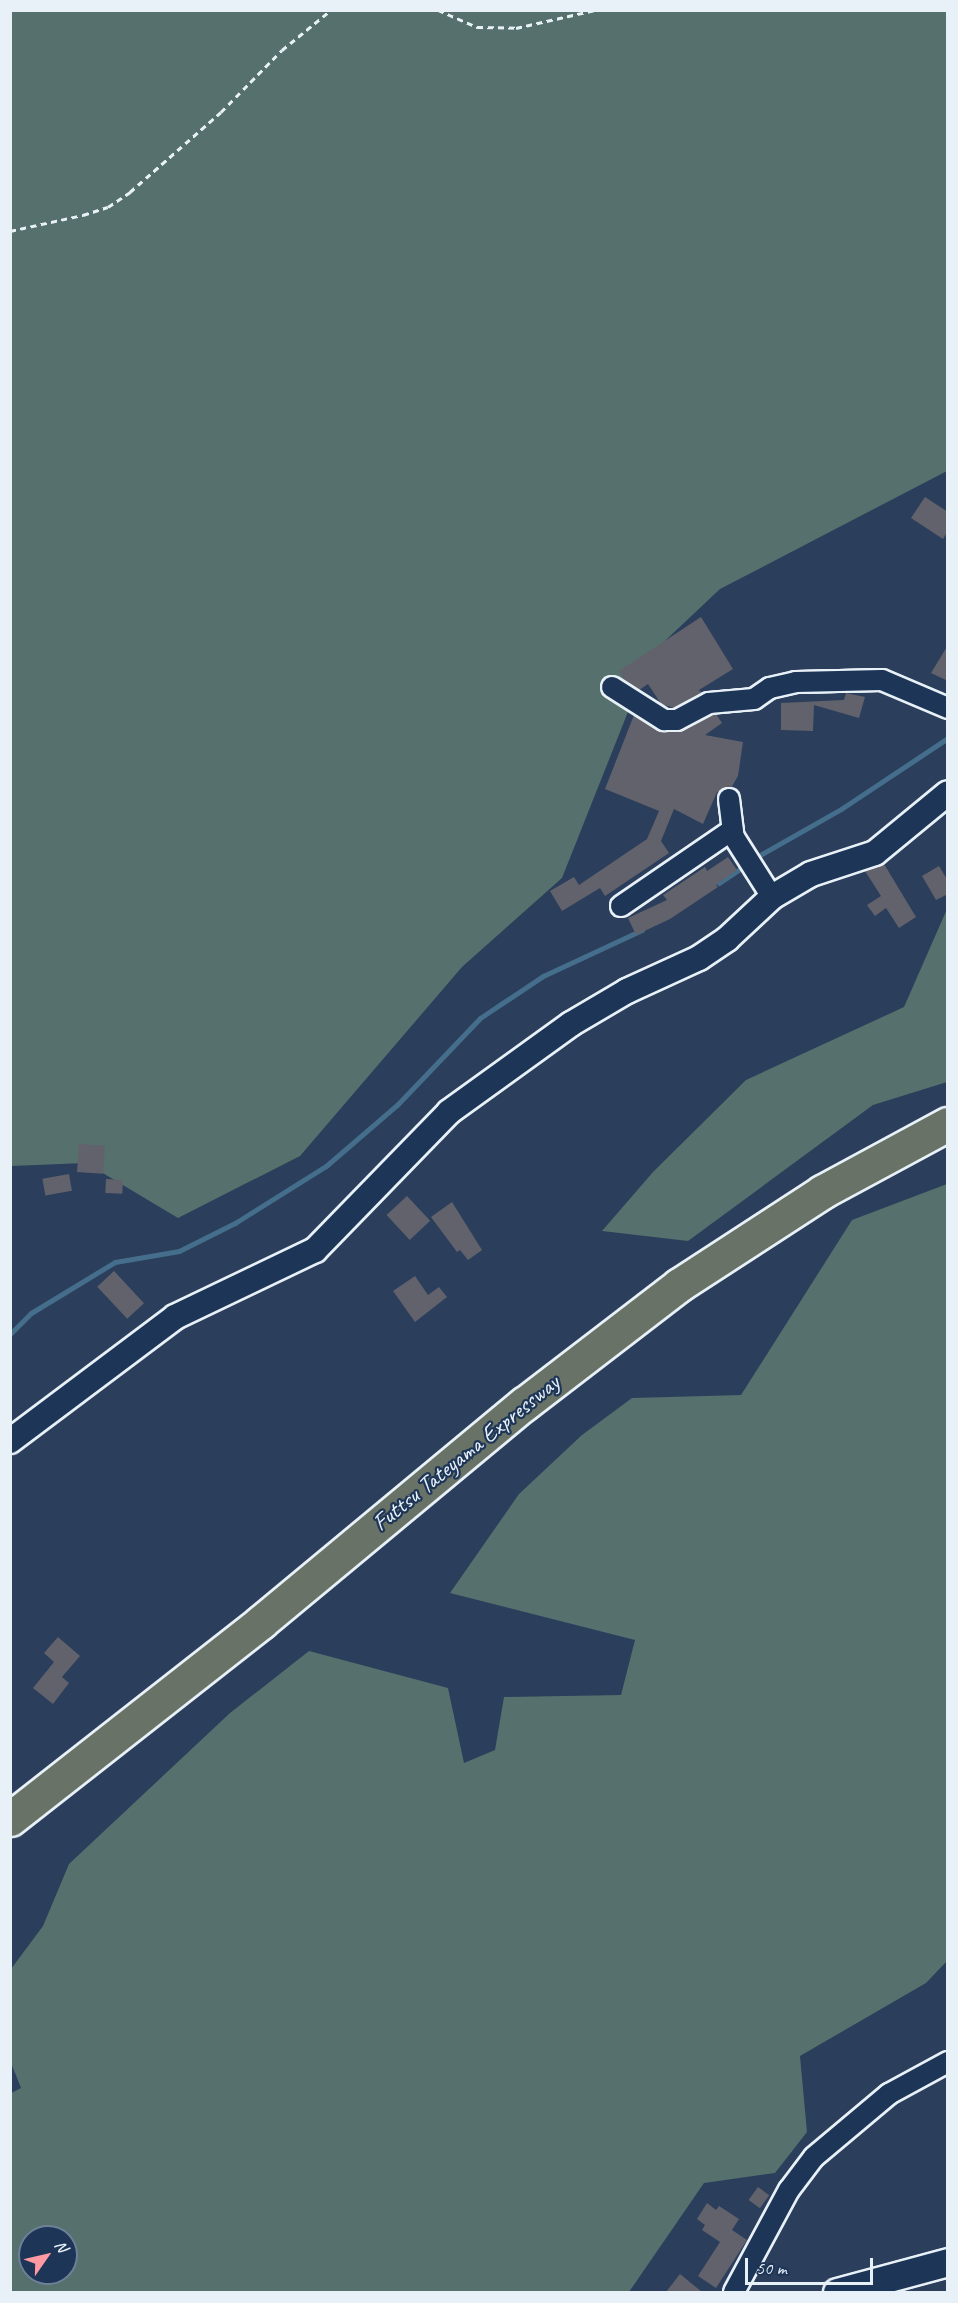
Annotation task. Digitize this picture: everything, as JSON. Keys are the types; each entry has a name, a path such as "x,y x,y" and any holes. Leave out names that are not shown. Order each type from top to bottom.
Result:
{"highway":[{"name":"Futtsu Tateyama Expressway","path":"10,1819 261,1622 524,1404 679,1285 822,1192 948,1124"}],"main road":[{"path":"837,2292 868,2289 948,2262"}],"street":[{"path":"612,687 664,720 677,720 709,703 754,699 770,688 796,682 882,680 948,708"},
{"path":"10,1442 175,1317 315,1250 449,1112 572,1024 627,991 699,958 727,939 772,897 812,874 875,853 948,793"},
{"path":"729,799 732,830 772,897"},
{"path":"621,906 732,830"},
{"path":"734,2292 789,2190 814,2157 889,2094 948,2062"}],"path":[{"path":"10,231 83,216 108,207 130,192 221,112 282,51 331,10"},
{"path":"438,10 477,27 516,28 595,10"}],"green space":[{"path":"10,11 947,11 947,471 720,589 651,654 562,878 462,967 300,1156 178,1218 86,1163 11,1166"},
{"path":"947,909 947,1082 873,1105 688,1241 602,1231 653,1172 746,1080 904,1007"},
{"path":"947,1184 947,1961 926,1983 800,2056 807,2132 775,2173 704,2183 629,2292 11,2292 11,2093 21,2088 11,2063 11,1969 43,1926 69,1864 230,1713 309,1651 448,1688 464,1763 495,1750 504,1697 621,1695 635,1640 450,1593 519,1494 582,1435 632,1398 741,1395 852,1220"}],"building":[{"path":"925,497 948,512 948,531 943,539 911,518"},
{"path":"701,617 733,669 699,690 702,693 674,708 661,704 648,684 639,690 625,681 619,671"},
{"path":"948,645 948,681 931,673"},
{"path":"846,693 865,697 859,718 814,705 813,731 781,730 781,703 844,700"},
{"path":"716,714 722,723 705,735 743,742 738,776 731,788 717,792 703,824 674,809 661,841 669,853 605,896 600,888 562,911 550,891 574,877 579,885 647,839 659,811 605,789 634,715 658,730 677,732"},
{"path":"728,857 737,870 716,885 718,887 670,919 636,935 628,918 667,900 663,895 705,867 707,871"},
{"path":"884,864 916,917 899,928 886,908 875,916 867,905 881,896 865,871"},
{"path":"939,866 948,881 948,894 936,900 922,876"},
{"path":"79,1144 105,1146 103,1174 77,1172"},
{"path":"69,1174 72,1191 45,1195 42,1179"},
{"path":"106,1179 123,1180 122,1194 105,1193"},
{"path":"407,1196 430,1221 410,1240 387,1215"},
{"path":"452,1202 482,1250 468,1260 460,1250 457,1252 431,1217"},
{"path":"114,1271 144,1303 127,1319 97,1287"},
{"path":"415,1276 428,1295 439,1287 447,1297 415,1322 393,1291"},
{"path":"58,1637 80,1656 62,1677 69,1683 53,1704 33,1688 54,1662 44,1653"},
{"path":"758,2187 769,2195 760,2208 749,2200"},
{"path":"707,2203 716,2210 719,2206 739,2219 732,2230 747,2240 716,2288 698,2276 720,2242 702,2230 705,2225 697,2219"},
{"path":"680,2274 702,2292 666,2292"}],"waterway":[{"path":"753,859 841,809 948,738"},
{"path":"719,883 746,865"},
{"path":"10,1334 31,1313 115,1262 179,1251 235,1223 326,1166 397,1105 480,1018 543,976 642,930"}]}
